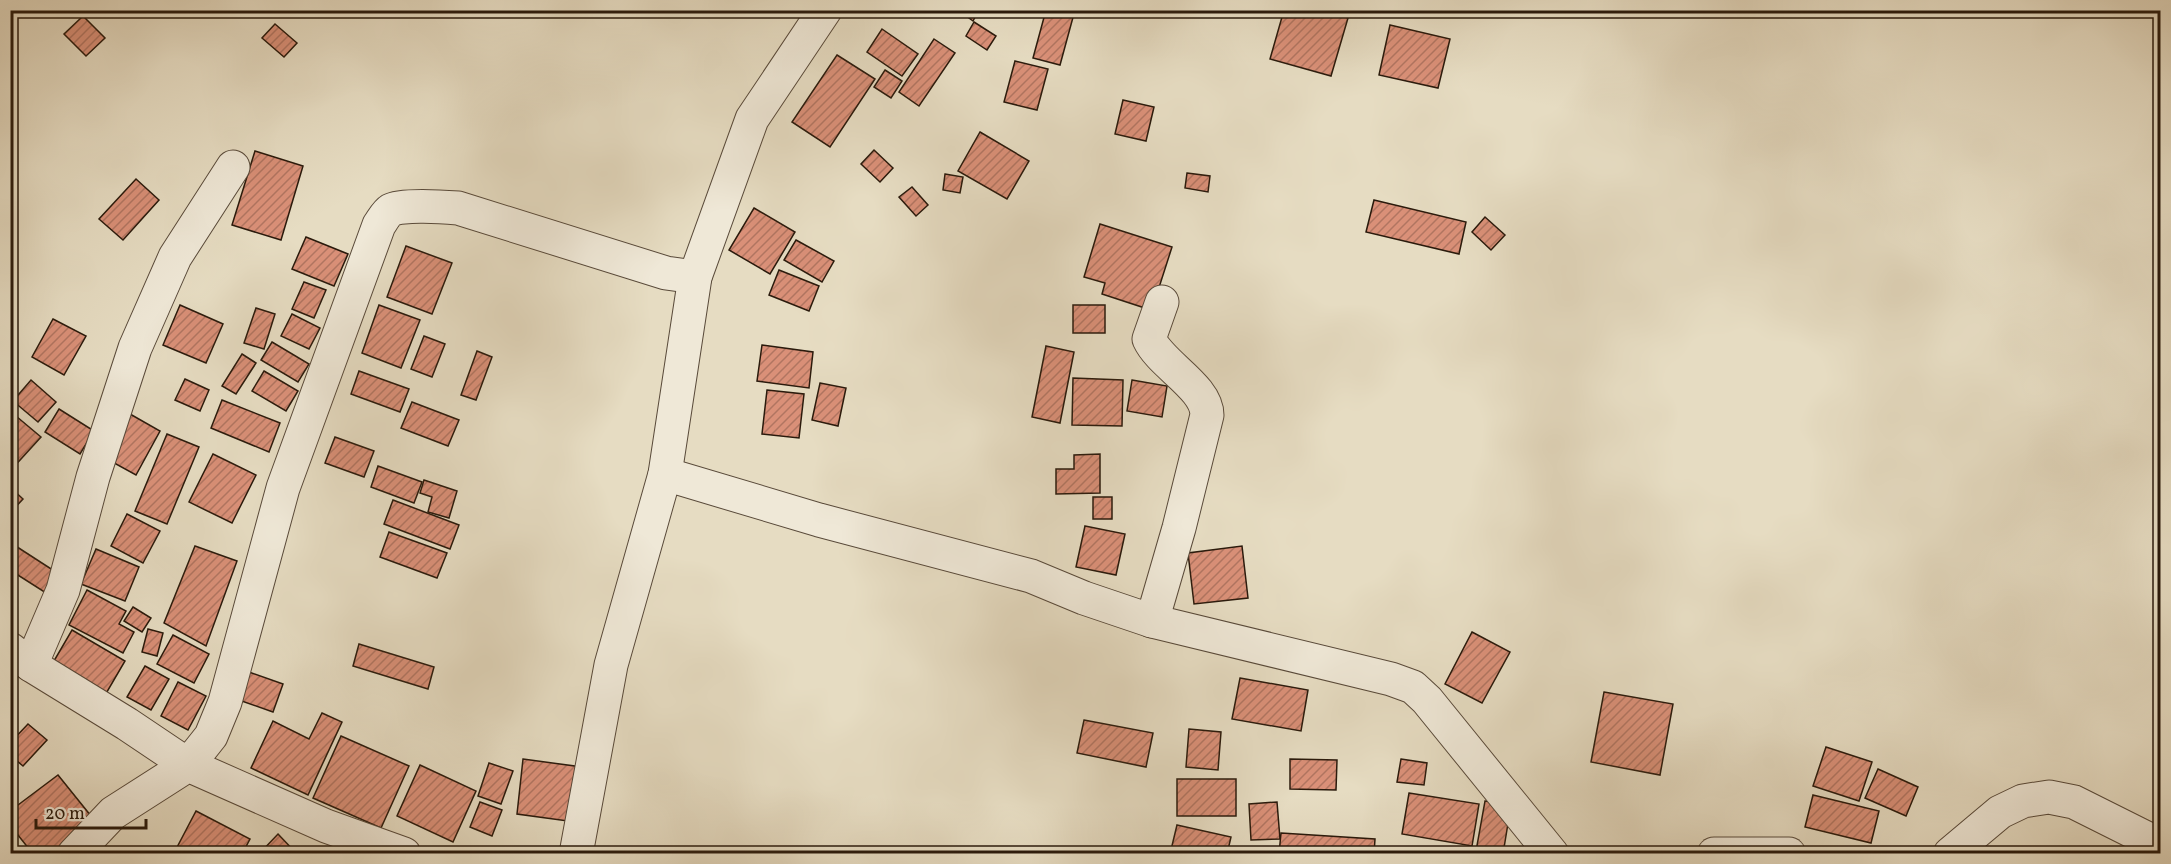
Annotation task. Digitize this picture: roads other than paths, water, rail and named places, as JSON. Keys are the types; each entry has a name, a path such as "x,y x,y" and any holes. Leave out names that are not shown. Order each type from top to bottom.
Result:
{"street":[{"path":"576,854 611,665 665,474 695,277 752,119 825,10"},
{"path":"233,167 175,257 135,348 93,477 63,590 21,657 188,765 326,826 404,854"},
{"path":"74,854 113,813 188,765 211,736 225,702 282,488 379,225 389,211 396,208 429,206 458,208 655,269 695,277"},
{"path":"1152,621 1179,528 1207,415 1207,406 1196,391 1153,348 1149,339 1162,302"},
{"path":"665,474 819,520 1031,576 1084,598 1152,621 1413,687 1447,722 1552,854"},
{"path":"1950,854 2000,812 2023,801 2049,797 2074,802 2160,845"},
{"path":"1714,854 1789,854"}]}
